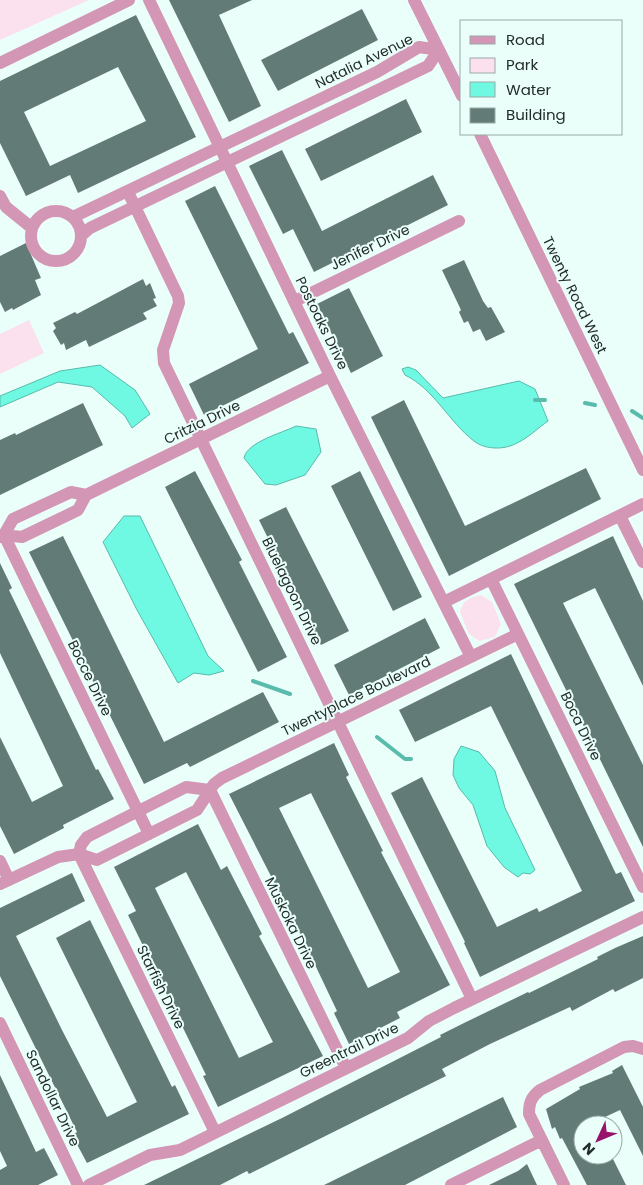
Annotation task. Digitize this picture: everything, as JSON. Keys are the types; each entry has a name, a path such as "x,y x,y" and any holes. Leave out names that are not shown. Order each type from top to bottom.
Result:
{"street":[{"path":"0,63 129,0"},
{"name":"Postoaks Drive","path":"149,0 330,376 471,657"},
{"path":"414,0 460,92"},
{"name":"Natalia Avenue","path":"73,217 377,72 394,60 419,47 439,50"},
{"path":"82,235 78,222 73,217 58,210 50,211 36,220 32,228 32,244 41,257 56,262 64,260 77,250 82,235 90,228 428,66 439,50"},
{"path":"394,60 403,77"},
{"name":"Twenty Road West","path":"480,135 643,470"},
{"name":"Bluelagoon Drive","path":"128,192 178,296 179,303 163,357 472,998"},
{"path":"0,196 6,207 32,228"},
{"name":"Jenifer Drive","path":"295,301 459,221"},
{"name":"Critzia Drive","path":"2,536 22,537 62,518 78,510 86,495 330,376"},
{"name":"Critzia Drive","path":"2,536 13,519 71,492 86,495"},
{"path":"444,602 643,504"},
{"path":"620,516 643,562"},
{"name":"Bocce Drive","path":"2,536 149,834"},
{"name":"Boca Drive","path":"491,579 643,887"},
{"name":"Twentyplace Boulevard","path":"5,882 58,857 79,854 96,860 197,810 210,790 222,778 518,634"},
{"path":"79,854 81,845 87,837 186,787 210,790"},
{"name":"Muskoka Drive","path":"210,790 346,1068"},
{"name":"Starfish Drive","path":"79,854 215,1132"},
{"path":"0,861 5,882"},
{"name":"Greentrail Drive","path":"90,1185 150,1155 180,1150 408,1038 429,1020 472,998 643,917"},
{"name":"Sandollar Drive","path":"0,1023 78,1185"},
{"path":"564,1185 529,1114 529,1105 533,1096 540,1090 624,1048 633,1046 643,1049"},
{"path":"451,1185 542,1140"}],"green space":[{"path":"0,0 89,0 0,40"},
{"path":"29,320 44,353 0,374 0,334"},
{"path":"481,595 492,602 501,624 495,637 479,641 469,634 460,612 467,600"}],"water":[{"path":"100,365 135,390 150,414 132,428 125,416 92,387 58,382 0,407 0,396 60,371"},
{"path":"408,367 416,370 443,398 519,381 535,389 548,421 525,438 507,447 495,448 484,446 474,441 465,433 433,397 405,375 402,369"},
{"path":"296,426 316,429 321,452 305,475 276,485 265,484 244,458 247,452 258,443"},
{"path":"124,516 140,516 208,656 224,671 209,675 194,673 178,683 137,610 103,542"},
{"path":"461,746 479,752 495,771 505,808 535,870 530,874 523,873 518,877 504,867 487,846 473,805 459,788 453,775 454,759"}],"building":[{"path":"169,0 252,0 219,15 261,106 229,122"},
{"path":"362,9 378,40 278,91 261,60"},
{"path":"136,15 196,137 78,193 70,175 26,196 0,143 0,81","holes":["118,67 146,121 50,166 24,112"]},
{"path":"406,99 422,132 321,181 305,149"},
{"path":"282,150 322,231 433,175 448,205 314,272 293,229 283,234 249,166"},
{"path":"215,186 289,334 293,332 309,363 204,415 189,384 258,349 185,201"},
{"path":"26,243 41,278 35,280 41,295 13,310 12,308 5,312 0,302 0,256"},
{"path":"464,260 483,301 488,308 491,307 505,332 486,341 480,329 473,332 468,321 464,323 459,312 461,310 442,270"},
{"path":"143,279 146,286 150,283 156,298 153,299 157,306 143,313 147,319 89,347 86,340 66,350 64,343 61,345 53,331 56,328 53,323 75,312 77,314"},
{"path":"349,288 383,356 351,373 317,304"},
{"path":"404,400 465,526 586,468 601,499 449,576 371,417"},
{"path":"83,403 103,445 0,495 0,440 15,433 16,435"},
{"path":"195,471 242,560 239,562 287,657 258,672 165,487"},
{"path":"360,471 422,597 393,611 331,486"},
{"path":"286,507 349,631 321,645 259,520"},
{"path":"63,536 164,742 263,692 279,722 190,767 187,763 144,784 29,552"},
{"path":"613,536 643,601 643,686 595,588 563,603 643,765 643,847 514,584"},
{"path":"0,563 12,588 9,590 96,770 98,769 114,799 63,825 64,828 14,854 0,826 0,737 32,802 63,786 0,653"},
{"path":"425,618 440,648 349,695 334,665"},
{"path":"511,654 616,874 621,872 635,901 480,977 465,942 391,793 422,777 497,927 537,908 539,912 582,891 491,706 415,742 399,710"},
{"path":"334,743 349,775 346,777 383,851 381,852 450,985 397,1012 400,1018 349,1044 334,1013 337,1011 298,929 229,794","holes":["311,793 400,972 368,988 279,808"]},
{"path":"198,824 221,870 227,866 262,934 259,936 323,1056 218,1107 203,1076 206,1075 128,915 136,911 114,867","holes":["186,872 273,1042 239,1058 155,888"]},
{"path":"72,873 85,901 16,936 107,1117 137,1102 56,938 90,920 172,1087 175,1085 189,1114 87,1163 72,1135 77,1132 0,976 0,908"},
{"path":"643,936 643,978 615,992 613,989 572,1011 570,1007 490,1044 442,1069 446,1076 249,1174 247,1171 220,1185 144,1185 282,1118 441,1037 440,1035 464,1023"},
{"path":"622,1065 643,1107 643,1156 620,1110 609,1115 573,1115 573,1159 562,1138 560,1139 555,1127 552,1129 546,1109 580,1089 579,1087 613,1073 612,1071"},
{"path":"0,1075 36,1152 44,1148 58,1175 38,1185 0,1185 0,1170 7,1166 0,1151"},
{"path":"503,1097 517,1127 405,1185 324,1185"},
{"path":"527,1164 537,1185 489,1185 518,1171"},
{"path":"576,1165 616,1165 626,1185 587,1185"}],"waterway":[{"path":"535,400 545,400"},
{"path":"585,403 595,405"},
{"path":"632,411 643,418"},
{"path":"253,681 290,694"},
{"path":"377,737 405,759 411,759"}]}
